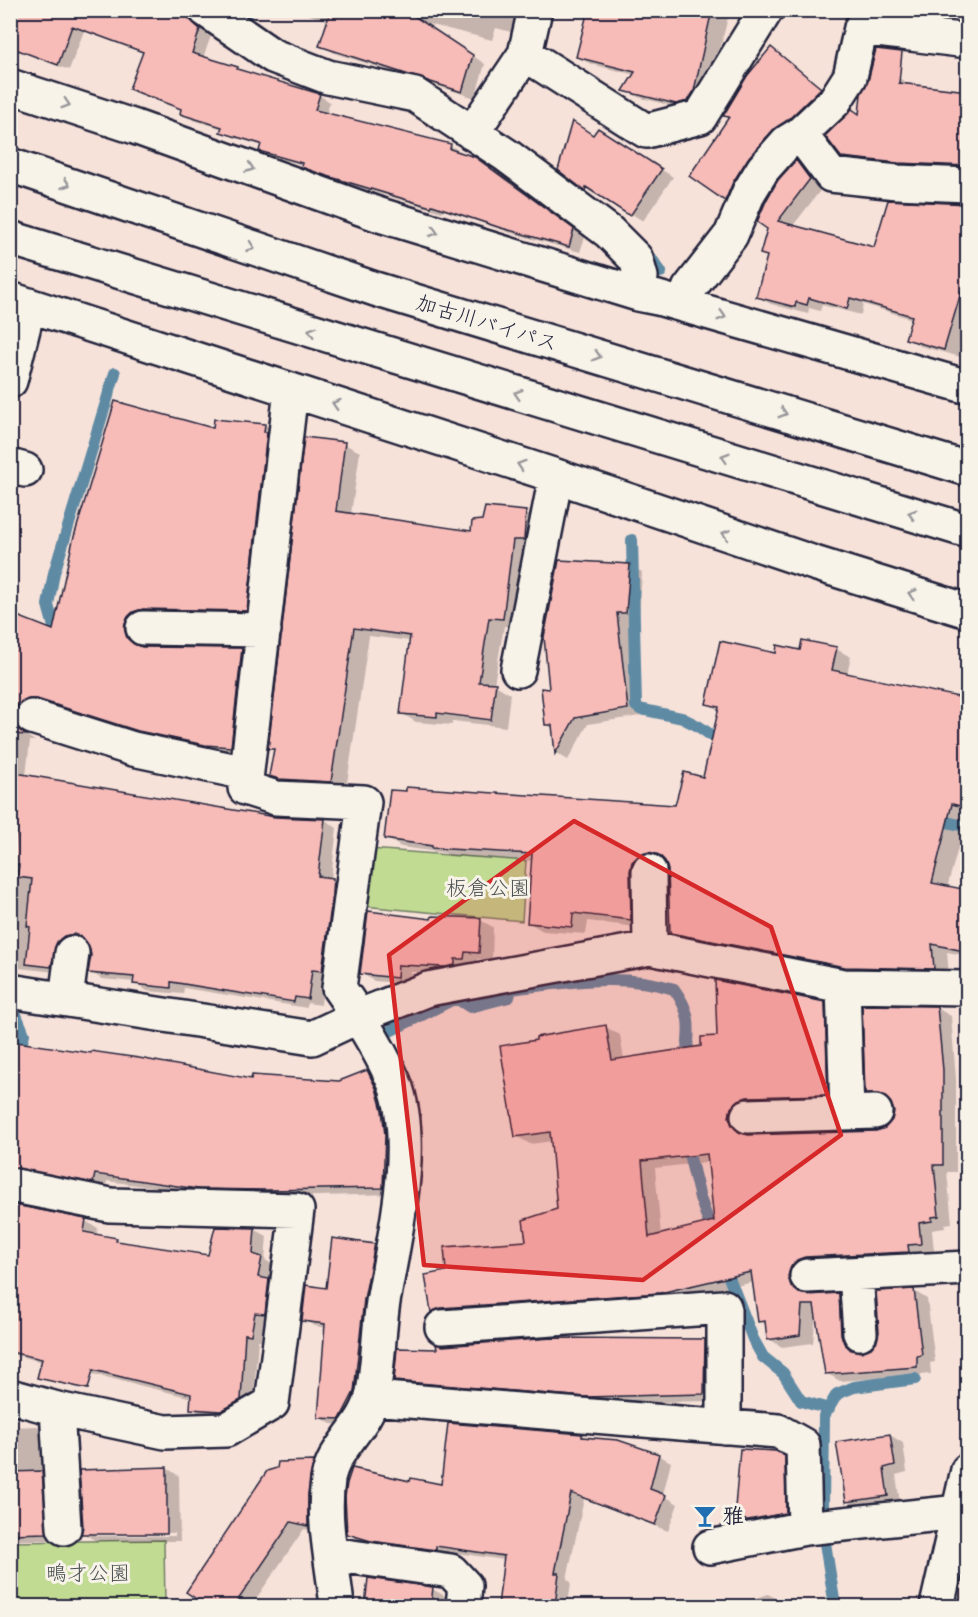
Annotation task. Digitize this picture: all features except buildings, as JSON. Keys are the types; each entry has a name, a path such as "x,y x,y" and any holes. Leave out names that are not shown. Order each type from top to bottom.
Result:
{"main road":[{"path":"206,10 273,56 328,77 415,95 506,155 609,232 636,259 641,277 638,294"},
{"path":"472,133 525,54 535,10"},
{"path":"525,54 646,131 700,117 766,10"},
{"path":"689,289 731,235 748,192 763,169 787,142 800,134 834,102 850,77 866,19 968,41"},
{"path":"10,86 135,127 380,215 638,294 968,387"},
{"path":"800,134 831,175 897,182 968,185"},
{"name":"加古川バイパス","path":"10,165 375,289 968,469"},
{"path":"10,238 968,531"},
{"path":"10,381 20,302 968,611"},
{"path":"291,390 245,788 276,798 364,801 339,988 359,1016 394,1083 404,1124 403,1167 397,1222 381,1316 372,1398 359,1424 345,1442 328,1477 325,1514 337,1606"},
{"path":"518,670 556,476"},
{"path":"142,628 264,630"},
{"path":"32,717 133,749 246,773"},
{"path":"649,871 650,948"},
{"path":"10,991 312,1038 428,988 650,948 843,986 968,988"},
{"path":"66,999 72,953"},
{"path":"748,1116 861,1112 843,986"},
{"path":"10,1185 110,1205 297,1210 272,1403 226,1430 165,1432 57,1409 10,1396"},
{"path":"807,1276 968,1268"},
{"path":"856,1274 860,1333"},
{"path":"442,1327 724,1307 724,1427"},
{"path":"372,1398 778,1431 803,1445 805,1528"},
{"path":"57,1409 64,1528"},
{"path":"937,1606 968,1470"},
{"path":"710,1547 805,1528 959,1512"},
{"path":"331,1554 451,1571 465,1586 463,1606"}],"highlighted area":[{"path":"574,821 771,927 841,1135 643,1280 424,1265 389,955"}],"green space":[{"name":"板倉公園","path":"370,849 526,861 522,921 363,906"},
{"name":"鴫才公園","path":"164,1540 165,1606 11,1606 10,1542"}],"waterway":[{"path":"241,10 246,18"},
{"path":"653,261 661,272"},
{"path":"48,644 54,627 48,605 54,573 115,373"},
{"path":"632,540 636,706 640,709 682,718 725,745"},
{"path":"934,819 968,827"},
{"path":"380,1036 452,1000 459,1000 470,1007 509,997 511,989 593,980 634,981 674,989 681,999 689,1026 686,1065"},
{"path":"14,1010 24,1034 18,1056"},
{"path":"686,1142 700,1198 714,1237"},
{"path":"723,1262 753,1339 763,1357 783,1373 801,1401 829,1409"},
{"path":"823,1509 824,1416 837,1394 854,1387 915,1379"},
{"path":"825,1543 835,1606"}],"place":[{"name":"雅","path":"705,1516"}]}
